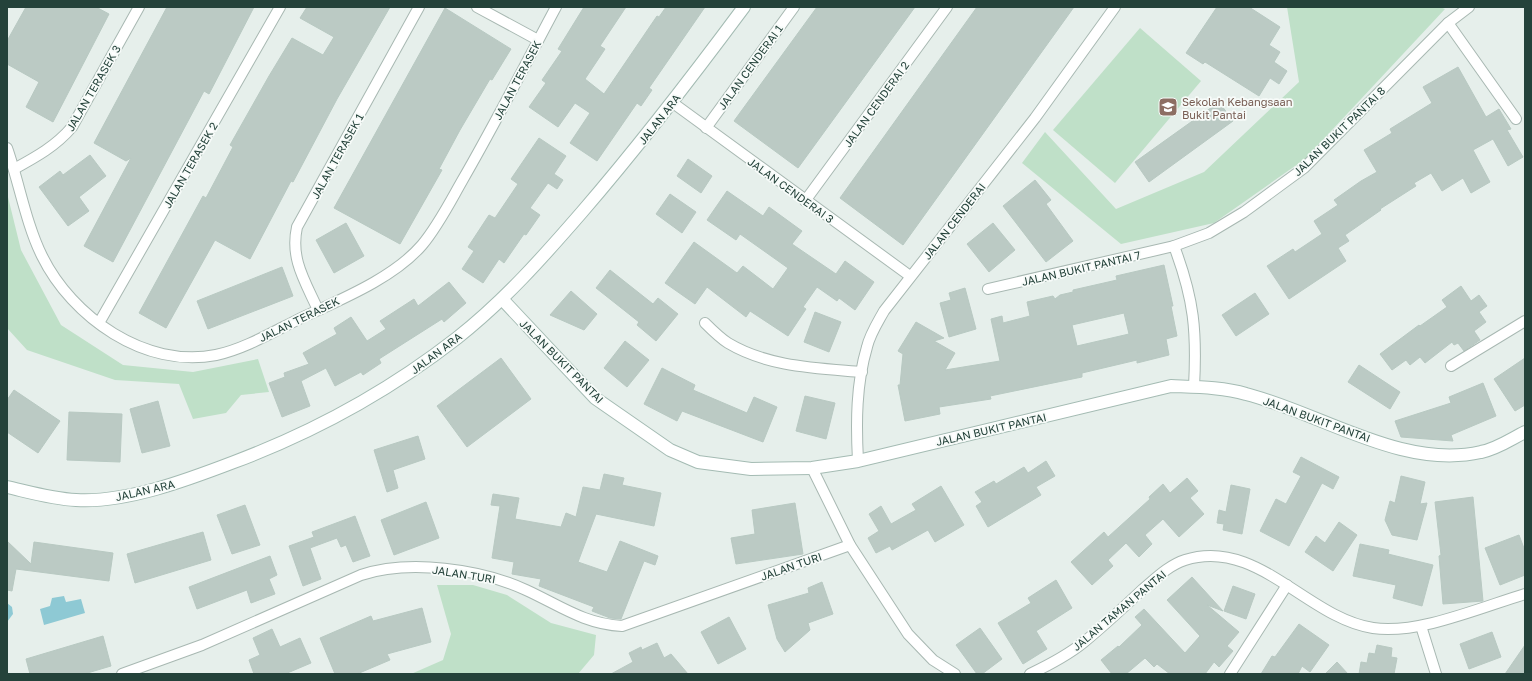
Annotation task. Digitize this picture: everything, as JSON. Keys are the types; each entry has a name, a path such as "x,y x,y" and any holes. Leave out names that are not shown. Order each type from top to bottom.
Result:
{"street":[{"name":"JALAN TERASEK 3","path":"14,170 61,140 72,127 139,7"},
{"name":"JALAN TERASEK 2","path":"99,323 280,7"},
{"name":"JALAN TERASEK 1","path":"318,310 295,257 294,242 297,227 419,7"},
{"path":"477,7 538,40"},
{"name":"JALAN TERASEK","path":"7,148 41,254 53,276 74,303 99,323 139,348 163,355 208,356 240,348 380,279 402,265 422,245 478,153 556,7"},
{"name":"JALAN ARA","path":"7,487 76,500 113,498 188,479 258,453 338,417 394,384 458,337 502,299 546,254 673,103 744,7"},
{"name":"JALAN CENDERAI 1","path":"706,128 794,7"},
{"name":"JALAN CENDERAI 2","path":"805,201 946,7"},
{"name":"JALAN CENDERAI","path":"858,461 856,415 867,346 876,325 884,311 910,276 1035,118 1116,7"},
{"name":"JALAN BUKIT PANTAI 8","path":"1174,246 1215,230 1244,212 1304,168 1448,23 1469,7"},
{"path":"1448,23 1516,119"},
{"name":"JALAN CENDERAI 3","path":"673,103 805,201 910,276"},
{"path":"1174,246 1186,278 1193,311 1196,345 1194,387"},
{"name":"JALAN BUKIT PANTAI 7","path":"988,289 1174,246"},
{"name":"JALAN BUKIT PANTAI","path":"502,299 595,398 670,450 698,462 723,466 759,470 812,468 858,461 1171,386 1194,387 1246,394 1400,449 1433,454 1456,455 1482,452 1503,444 1525,432"},
{"path":"1451,366 1525,321"},
{"path":"705,323 727,342 754,356 811,368 862,372"},
{"path":"812,468 850,545 908,634 933,660 955,674"},
{"name":"JALAN TURI","path":"122,674 202,646 361,575 380,569 396,567 436,569 491,576 525,589 585,620 603,625 622,626 850,545"},
{"name":"JALAN TAMAN PANTAI","path":"1030,674 1053,663 1084,642 1162,573 1184,560 1216,556 1252,565 1341,618 1372,628 1399,629 1421,626 1525,594"},
{"path":"1230,674 1287,585"},
{"path":"1421,626 1436,674"}],"green space":[{"path":"1287,7 1440,7 1445,9 1305,159 1214,223 1121,244 1022,163 1045,132 1116,209 1204,172 1299,82"},
{"path":"1140,28 1201,81 1115,183 1053,130"},
{"path":"7,193 21,250 61,325 123,365 193,372 258,359 269,392 241,395 226,413 193,419 179,384 115,380 27,350 7,328"},
{"path":"437,585 473,585 507,595 551,623 596,635 594,655 578,674 411,674 443,660 451,634"}],"water":[{"path":"64,596 66,602 81,599 85,613 44,625 40,609 50,606 52,598"},
{"path":"7,603 12,607 13,614 7,622"}],"building":[{"path":"26,7 96,7 109,14 53,122 26,107 39,82 7,64 7,41"},
{"path":"167,7 254,7 209,94 204,91 113,262 84,246 131,158 126,161 94,143"},
{"path":"307,7 390,7 337,99 293,182 291,181 250,259 215,240 166,328 139,313 203,196 206,198 233,147 230,145 269,76 292,38 323,55 334,37 300,18"},
{"path":"584,7 626,7 600,46 605,49 585,79 604,94 657,16 659,17 666,7 705,7 649,88 652,90 641,106 637,103 597,161 570,143 590,113 575,103 558,127 529,107 546,83 542,80 562,51 558,49"},
{"path":"817,7 915,7 798,168 734,121"},
{"path":"977,7 1074,7 903,245 840,198"},
{"path":"1217,7 1249,7 1280,27 1269,45 1280,52 1274,62 1287,71 1279,84 1270,78 1259,96 1205,62 1203,64 1186,53"},
{"path":"445,8 511,49 492,80 490,79 460,130 439,169 442,170 400,244 334,208"},
{"path":"1458,67 1486,117 1499,109 1511,129 1507,130 1523,157 1508,166 1493,139 1473,150 1490,182 1471,193 1463,178 1442,191 1431,173 1414,183 1416,186 1380,209 1381,210 1345,235 1349,241 1338,248 1346,261 1289,299 1267,266 1293,249 1295,252 1322,234 1314,221 1338,205 1334,200 1377,172 1364,150 1392,133 1390,129 1432,103 1423,87"},
{"path":"1219,102 1233,121 1149,182 1135,162"},
{"path":"539,138 566,156 554,174 563,180 557,189 548,183 530,208 540,215 526,235 524,234 504,263 499,259 483,283 462,269 474,251 468,247 489,215 495,218 518,184 511,179"},
{"path":"90,155 106,176 79,197 89,211 68,226 39,187 60,171 63,175"},
{"path":"688,159 712,176 701,193 677,176"},
{"path":"1035,180 1051,200 1046,204 1073,241 1046,262 1003,206"},
{"path":"727,191 763,216 769,207 802,231 792,244 836,274 845,261 874,282 855,310 839,298 837,301 817,287 803,307 806,309 788,336 750,311 746,317 707,287 695,304 665,283 694,242 737,273 743,266 773,289 788,268 740,234 736,240 707,220"},
{"path":"670,194 696,212 682,233 656,214"},
{"path":"346,223 364,256 334,273 316,240"},
{"path":"993,223 1015,250 989,272 967,244"},
{"path":"1164,265 1173,306 1171,306 1177,336 1166,339 1169,355 1137,363 1137,360 1082,373 1082,377 990,396 991,399 939,407 940,414 905,421 898,385 900,385 903,354 898,351 916,322 944,338 934,341 955,353 945,370 1000,361 991,319 1002,316 1003,323 1030,316 1027,302 1053,296 1055,299 1060,295 1073,292 1073,290 1117,280 1116,276","holes":["1124,313 1129,334 1077,346 1072,325"]},
{"path":"282,267 293,296 208,329 197,301"},
{"path":"610,270 653,304 658,298 678,314 656,341 637,325 639,322 596,288"},
{"path":"449,282 466,303 444,322 442,319 379,359 381,363 363,375 361,372 335,386 326,368 301,381 310,406 282,417 269,383 285,377 284,373 309,364 303,353 337,334 334,328 351,317 367,341 386,329 380,321 414,299 418,306"},
{"path":"1461,286 1471,301 1479,295 1487,306 1479,312 1486,322 1474,331 1480,340 1464,351 1458,343 1454,345 1452,342 1425,363 1420,357 1410,365 1406,360 1392,370 1380,354 1419,325 1420,326 1447,307 1442,300"},
{"path":"965,288 976,329 949,337 940,303 951,300 949,293"},
{"path":"571,291 597,314 584,330 550,315"},
{"path":"1255,293 1269,314 1236,336 1222,315"},
{"path":"815,312 841,322 829,352 804,342"},
{"path":"625,341 649,360 627,387 604,368"},
{"path":"501,358 531,399 467,447 437,406"},
{"path":"1525,358 1525,405 1515,411 1494,379"},
{"path":"1359,365 1400,392 1390,409 1348,382"},
{"path":"662,368 695,385 693,390 747,413 754,397 777,407 763,442 682,411 677,421 644,404"},
{"path":"1483,383 1496,416 1451,435 1453,441 1401,437 1395,421 1451,403 1449,397"},
{"path":"14,390 60,421 38,453 7,432 7,400"},
{"path":"805,396 835,403 826,439 796,431"},
{"path":"158,401 170,446 142,453 130,409"},
{"path":"69,412 122,414 120,462 67,460"},
{"path":"418,436 425,459 393,470 398,488 387,492 374,450"},
{"path":"1301,457 1339,477 1333,489 1322,483 1289,546 1260,531 1276,499 1286,504 1301,476 1293,472"},
{"path":"1046,461 1055,476 1036,487 1041,495 988,527 976,506 982,502 975,492 994,481 996,484 1024,467 1028,473"},
{"path":"604,474 624,478 622,485 661,493 654,526 596,514 578,562 607,572 620,541 658,556 655,565 644,561 621,619 610,618 592,611 594,607 539,586 541,579 512,574 514,562 492,558 500,506 491,505 493,494 519,498 515,519 561,527 566,513 576,517 583,487 600,490"},
{"path":"1401,476 1425,482 1420,504 1427,503 1417,540 1392,535 1385,520 1390,501 1395,503"},
{"path":"1187,478 1198,491 1190,498 1204,514 1179,537 1163,519 1145,535 1152,544 1139,557 1126,543 1108,560 1113,566 1092,585 1071,562 1104,532 1108,537 1150,499 1149,497 1163,484 1170,493"},
{"path":"1231,485 1250,489 1242,534 1223,530 1224,524 1217,523 1219,510 1226,512"},
{"path":"941,486 964,525 935,542 928,530 892,550 890,546 876,553 868,538 879,531 869,514 881,506 891,524 916,510 912,504"},
{"path":"1473,497 1483,601 1443,604 1439,556 1441,555 1435,502"},
{"path":"426,502 439,538 394,555 381,520"},
{"path":"795,503 803,554 736,564 731,538 755,534 752,510"},
{"path":"245,505 260,545 232,554 217,515"},
{"path":"355,516 370,556 353,562 346,545 341,547 337,538 310,548 321,579 303,586 289,546 314,537 312,532"},
{"path":"1339,522 1357,535 1333,571 1305,552 1316,536 1325,543"},
{"path":"203,532 211,560 135,583 127,554"},
{"path":"1519,535 1525,551 1525,575 1500,585 1485,548"},
{"path":"7,541 31,564 34,542 113,553 109,581 16,569 12,591 7,590"},
{"path":"1360,544 1389,550 1388,554 1433,565 1422,606 1393,598 1396,585 1353,576"},
{"path":"270,556 277,575 269,579 275,594 251,603 247,590 197,609 189,587"},
{"path":"1192,577 1223,611 1207,605 1239,632 1227,646 1233,651 1219,667 1214,662 1205,674 1170,674 1157,664 1154,667 1145,658 1126,674 1112,674 1101,660 1118,646 1119,647 1142,625 1135,617 1144,609 1185,653 1200,636 1167,600"},
{"path":"1056,580 1072,608 1036,631 1047,649 1023,664 998,623 1031,603 1028,598"},
{"path":"822,582 833,614 808,623 810,630 785,652 777,639 768,605 809,593 808,588"},
{"path":"1233,586 1255,594 1246,619 1224,611"},
{"path":"422,608 431,642 387,654 390,660 357,674 335,674 320,638 371,616 373,621"},
{"path":"729,617 746,649 718,664 701,632"},
{"path":"1299,624 1329,645 1310,672 1302,666 1298,674 1261,674 1272,656 1275,657"},
{"path":"980,628 1002,659 982,674 977,674 956,645"},
{"path":"272,629 280,647 300,638 311,663 285,674 254,674 249,660 260,655 253,638"},
{"path":"1492,632 1501,657 1469,669 1460,644"},
{"path":"103,636 111,666 84,674 30,674 26,659"},
{"path":"657,643 664,658 671,654 688,674 611,674 633,662 629,653 641,647 642,650"},
{"path":"1377,645 1392,648 1391,657 1397,658 1394,674 1359,674 1361,662 1367,663 1369,653 1375,654"},
{"path":"1525,645 1525,674 1505,674"},
{"path":"1337,662 1348,674 1325,674"}],"place":[{"name":"Sekolah Kebangsaan Bukit Pantai","path":"1168,107"}]}
